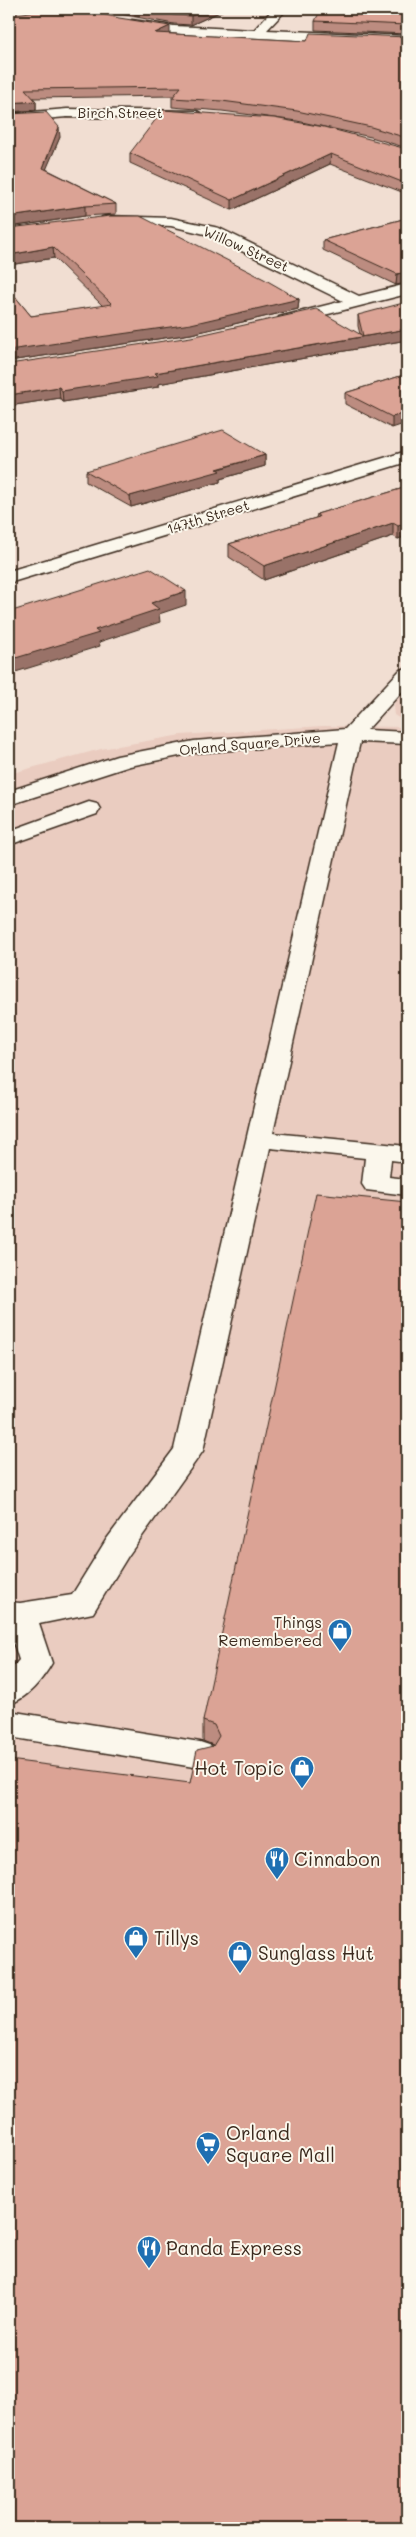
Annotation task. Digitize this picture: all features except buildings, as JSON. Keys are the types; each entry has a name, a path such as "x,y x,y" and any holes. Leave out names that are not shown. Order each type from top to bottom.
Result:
{"street":[{"path":"257,34 273,14 281,9"},
{"path":"120,21 174,30 407,40"},
{"name":"Birch Street","path":"9,118 76,113 207,115"},
{"name":"Willow Street","path":"93,220 142,219 171,222 214,231 358,302"},
{"path":"267,325 407,289"},
{"name":"147th Street","path":"9,577 407,456"},
{"path":"9,1692 36,1663 14,1615 82,1605 117,1548 188,1451 351,735 407,674"},
{"name":"Orland Square Drive","path":"9,798 126,761 194,747 351,735 407,738"},
{"path":"9,838 88,809"},
{"path":"259,1139 407,1154"},
{"path":"379,1152 375,1184 407,1187"},
{"path":"9,1724 200,1755"}],"shaded area":[{"path":"407,683 407,723 394,715 393,707 400,690"},
{"name":"Orland Square Mall","path":"323,726 407,727 407,2528 9,2528 9,774 101,749 181,735"}],"place":[{"name":"Things Remembered","path":"340,1652"},
{"name":"Hot Topic","path":"302,1789"},
{"name":"Cinnabon","path":"277,1880"},
{"name":"Tillys","path":"136,1959"},
{"name":"Sunglass Hut","path":"240,1974"},
{"name":"Orland Square Mall","path":"208,2165"},
{"name":"Panda Express","path":"149,2269"}]}
